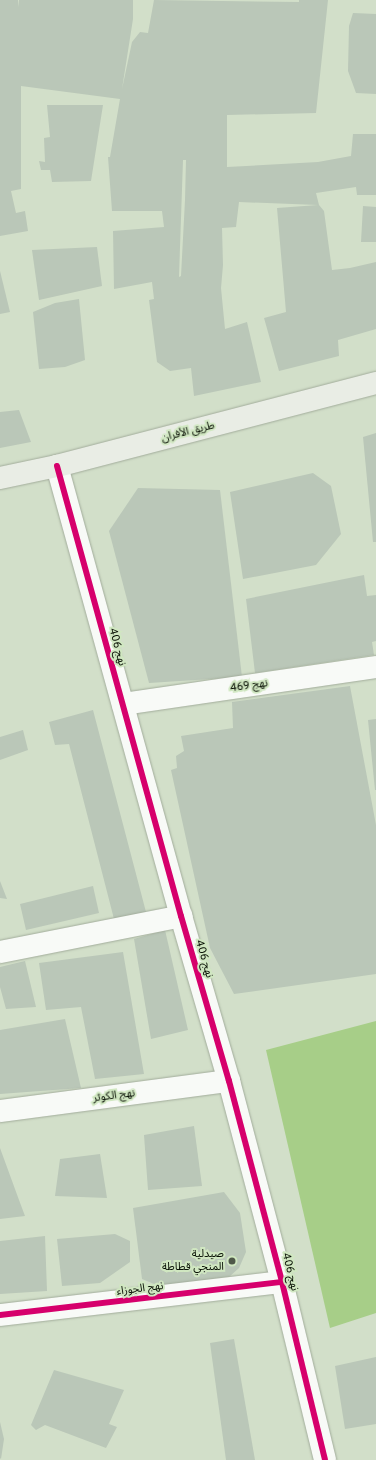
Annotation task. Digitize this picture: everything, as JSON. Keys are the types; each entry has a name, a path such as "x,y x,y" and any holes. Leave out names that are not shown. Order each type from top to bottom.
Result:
{"main road":[{"name":"طريق الأفران","path":"0,478 57,466 376,383"}],"street":[{"name":"نهج 406","path":"57,466 181,916 229,1081 282,1282 325,1460"},
{"name":"نهج 469","path":"123,704 376,667"},
{"path":"0,952 181,916"},
{"name":"نهج الكوثر","path":"0,1111 229,1081"},
{"name":"نهج الجوزاء","path":"0,1315 282,1282"}],"green space":[{"path":"376,1021 376,1313 330,1328 266,1050"}],"building":[{"path":"0,0 18,0 19,7 19,0 133,0 133,19 122,89 132,42 140,32 148,33 154,0 299,2 299,0 328,0 316,113 227,115 227,167 318,162 351,156 353,134 376,134 376,195 357,195 356,187 316,193 319,205 324,211 332,270 350,268 376,262 376,329 338,340 339,356 279,371 264,318 286,312 277,208 318,205 239,202 236,227 222,228 223,265 221,288 225,329 247,322 261,382 194,396 191,368 170,371 157,362 149,300 154,299 152,282 114,289 113,231 164,227 162,211 112,211 108,157 110,157 120,99 21,86 21,189 11,191 16,213 25,211 28,231 0,236","holes":["183,160 186,160 181,276 179,277"]},
{"path":"353,13 376,14 376,94 356,93 348,71 349,26"},
{"path":"47,105 103,105 91,181 52,182 50,170 41,170 39,161 45,162 44,138 50,137"},
{"path":"363,206 376,207 376,242 361,242"},
{"path":"97,247 102,286 39,300 32,250"},
{"path":"0,271 10,312 0,314"},
{"path":"79,299 85,360 65,367 39,369 33,312 55,303"},
{"path":"19,410 31,442 0,448 0,412"},
{"path":"376,433 376,542 373,542 363,437"},
{"path":"313,473 331,486 341,534 316,565 243,579 230,492"},
{"path":"138,488 220,490 242,677 149,683 109,531"},
{"path":"364,575 367,596 376,595 376,641 372,642 374,655 255,673 246,599"},
{"path":"350,686 376,825 376,974 234,994 210,948 171,770 177,768 176,756 184,751 181,736 233,728 232,702"},
{"path":"93,710 146,912 114,919 69,744 55,745 49,722"},
{"path":"376,719 376,790 375,790 368,720"},
{"path":"23,730 28,750 0,760 0,737"},
{"path":"0,881 7,899 0,898"},
{"path":"93,886 99,913 26,930 20,904"},
{"path":"165,930 188,1030 151,1039 134,939"},
{"path":"123,952 144,1074 95,1079 81,1007 46,1010 39,963"},
{"path":"25,961 36,1007 6,1009 0,987 0,967"},
{"path":"65,1019 81,1088 0,1094 0,1030"},
{"path":"194,1126 202,1186 148,1190 144,1135"},
{"path":"0,1148 19,1200 25,1216 0,1219"},
{"path":"100,1154 107,1198 55,1196 60,1159"},
{"path":"224,1192 240,1213 246,1252 239,1268 229,1277 159,1286 142,1279 133,1208"},
{"path":"115,1234 130,1241 130,1262 100,1283 62,1286 57,1239"},
{"path":"45,1236 47,1291 0,1294 0,1241"},
{"path":"234,1339 255,1460 226,1460 210,1343"},
{"path":"376,1357 376,1424 345,1429 335,1366"},
{"path":"54,1370 124,1390 109,1424 117,1427 106,1448 45,1425 36,1430 31,1425"},
{"path":"0,1422 4,1439 1,1459 0,1458"}],"cycle path":[{"path":"57,466 181,916 229,1081 282,1282 325,1460"},
{"path":"0,1315 282,1282"}],"place":[{"name":"صيدلية المنجي قطاطة","path":"232,1261"}]}
